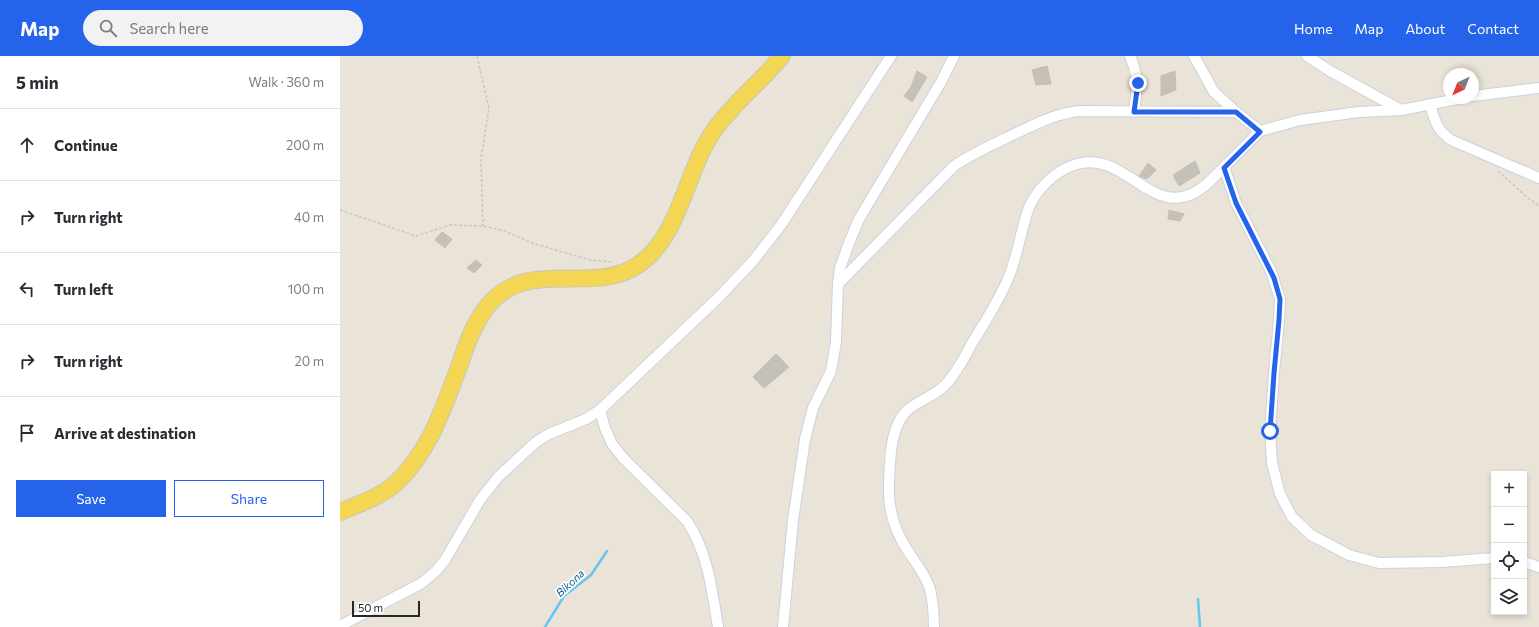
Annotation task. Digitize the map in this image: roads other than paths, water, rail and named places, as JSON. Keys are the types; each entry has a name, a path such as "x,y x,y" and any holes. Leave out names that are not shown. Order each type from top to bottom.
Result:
{"main road":[{"path":"340,512 376,497 394,484 409,468 427,442 441,415 464,351 481,315 492,301 508,287 524,281 541,278 612,276 637,266 648,257 662,242 669,230 693,170 713,131 729,111 782,56"}],"street":[{"path":"340,626 422,583 436,571 446,560 480,500 498,477 536,442 549,434 586,419 600,410 719,297 753,261 781,225 891,56"},
{"path":"783,627 793,520 805,439 813,408 831,371 836,342 840,268 848,243 859,219 941,82 954,56"},
{"path":"1130,56 1137,72 1138,83 1134,112"},
{"path":"1194,56 1214,92 1260,132"},
{"path":"1307,56 1330,71 1401,110"},
{"path":"1479,95 1539,88"},
{"path":"934,627 933,606 930,590 920,567 901,539 891,507 889,483 895,430 904,413 934,394 946,384 956,371 996,303 1008,278 1017,253 1027,213 1036,195 1053,177 1076,164 1088,162 1102,163 1114,167 1150,191 1159,195 1187,197 1200,191 1260,132 1300,120 1359,112 1401,110 1443,102"},
{"path":"1430,104 1437,127 1442,134 1451,140 1539,178"},
{"path":"838,284 954,166 968,157 1048,118 1079,111 1236,112"},
{"path":"1224,168 1236,203 1274,278 1280,299 1270,431 1272,463 1280,494 1292,517 1311,536 1349,555 1379,563 1442,562 1491,558"},
{"path":"600,410 605,428 612,444 624,459 687,521 694,532 700,545 708,571 718,627"},
{"path":"1527,563 1539,568"}],"waterway":[{"name":"Bikona","path":"545,627 564,596 591,575 607,551"},
{"path":"1198,599 1200,627"}]}
